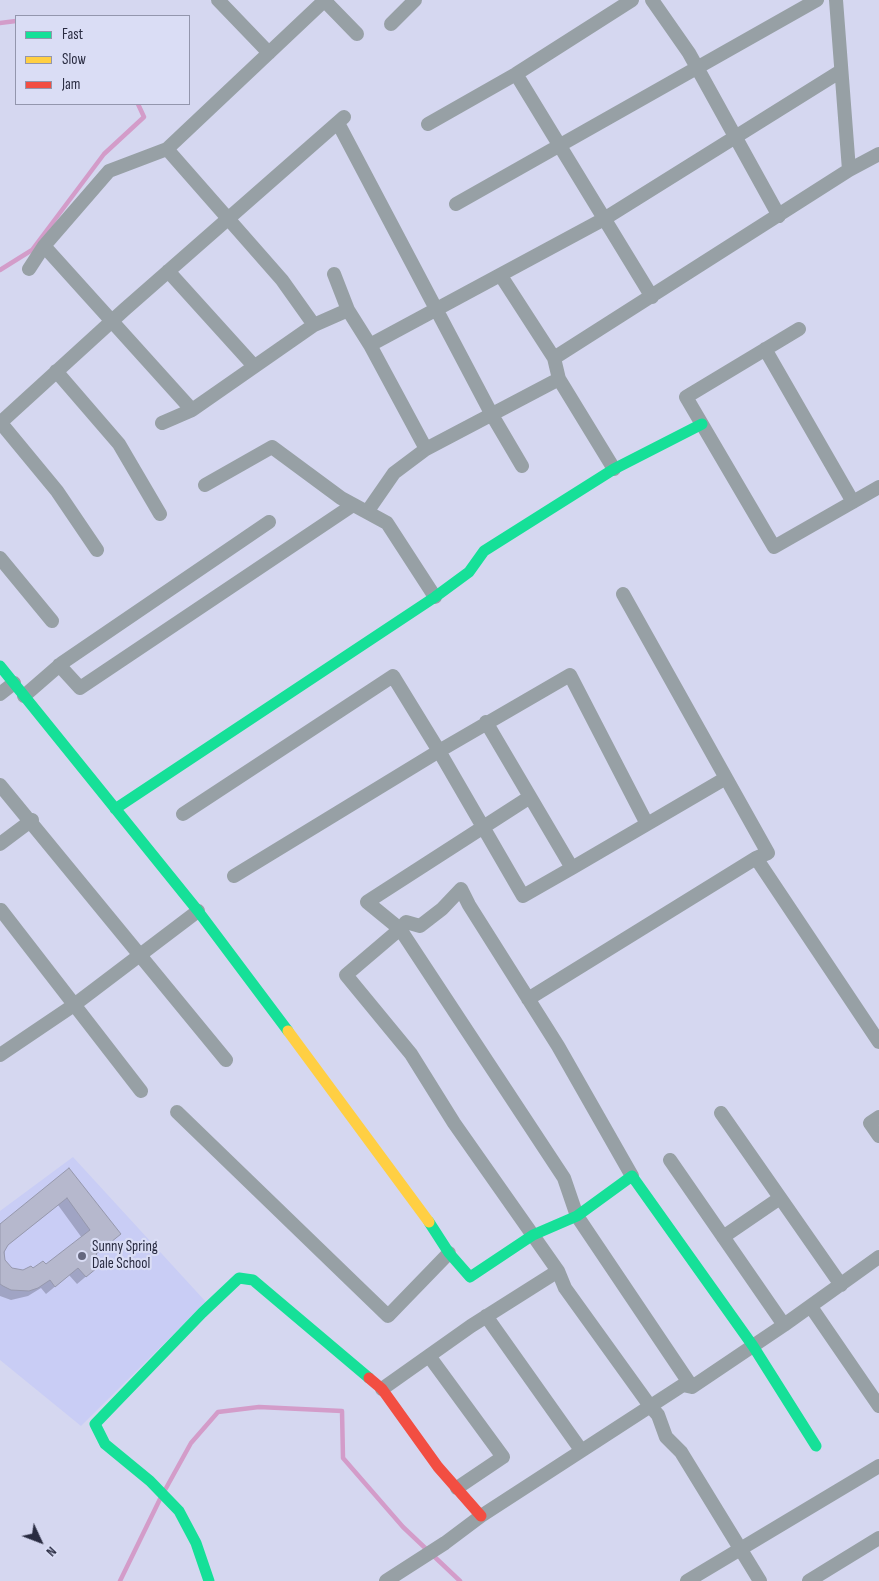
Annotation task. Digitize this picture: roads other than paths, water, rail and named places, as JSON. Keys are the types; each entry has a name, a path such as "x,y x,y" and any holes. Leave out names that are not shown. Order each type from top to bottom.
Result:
{"street":[{"path":"218,0 269,53"},
{"path":"29,269 44,246 109,171 167,149 324,0 357,34"},
{"path":"391,24 415,0"},
{"path":"428,124 516,74 632,0"},
{"path":"652,0 697,68 779,216"},
{"path":"456,204 817,0"},
{"path":"836,0 849,170"},
{"path":"370,345 604,219 841,71"},
{"path":"516,74 652,297"},
{"path":"97,550 57,491 0,422 113,319 341,120 437,310 522,466"},
{"path":"167,149 282,280 314,325"},
{"path":"554,358 849,170 879,154"},
{"path":"44,246 113,319 192,410"},
{"path":"168,271 254,366"},
{"path":"334,274 348,310 370,345 426,449"},
{"path":"500,276 554,358 559,379 614,469"},
{"path":"162,423 192,410 314,325 348,310"},
{"path":"799,328 686,397 774,547 879,487"},
{"path":"765,349 852,502"},
{"path":"56,371 118,444 160,514"},
{"path":"366,512 394,473 426,449 559,379"},
{"path":"115,808 435,597 469,572 484,551 614,469 702,424"},
{"path":"205,485 272,447 353,505 387,523 435,597"},
{"path":"59,665 80,688 353,505"},
{"path":"24,696 59,665 269,522"},
{"path":"0,558 52,621"},
{"path":"528,999 756,858 768,853 623,594"},
{"path":"0,666 198,911 418,1205 448,1253 470,1277 533,1235 577,1216 632,1176"},
{"path":"234,876 486,722 570,675 648,824"},
{"path":"183,814 394,676 523,896 726,778"},
{"path":"0,694 14,683"},
{"path":"486,722 572,868"},
{"path":"0,785 32,820 226,1060"},
{"path":"530,797 367,902 400,929 564,1178 577,1216 692,1387"},
{"path":"0,844 32,820"},
{"path":"756,858 879,1042"},
{"path":"760,1581 681,1452 666,1436 658,1415 565,1288 558,1270 454,1123 411,1054 346,975 406,922 420,926 442,909 462,889 469,905 558,1046 632,1176 753,1346 816,1446"},
{"path":"1,910 141,1091"},
{"path":"0,1055 74,1005 198,911"},
{"path":"177,1112 388,1316 448,1253"},
{"path":"721,1113 840,1285"},
{"path":"879,1117 870,1123 879,1136"},
{"path":"670,1160 784,1325"},
{"path":"723,1237 780,1198"},
{"path":"386,1581 445,1544 481,1516 581,1450 683,1385 692,1387 840,1285 877,1263"},
{"path":"382,1388 486,1316 558,1270"},
{"path":"209,1581 196,1543 179,1511 150,1481 105,1444 95,1424 202,1313 239,1278 253,1280 266,1290 382,1388 395,1410 481,1516"},
{"path":"810,1306 879,1406"},
{"path":"486,1316 581,1450"},
{"path":"429,1356 503,1457 457,1488"},
{"path":"688,1581 879,1466"},
{"path":"809,1581 879,1538"}],"waterway":[{"path":"0,23 15,21"},
{"path":"0,270 32,250 104,154 144,117 138,105"},
{"path":"165,1490 191,1443 218,1412 259,1407 342,1411 343,1458 403,1527 460,1581"},
{"path":"120,1581 160,1499"}],"place":[{"name":"Sunny Spring Dale School","path":"82,1256"}]}
